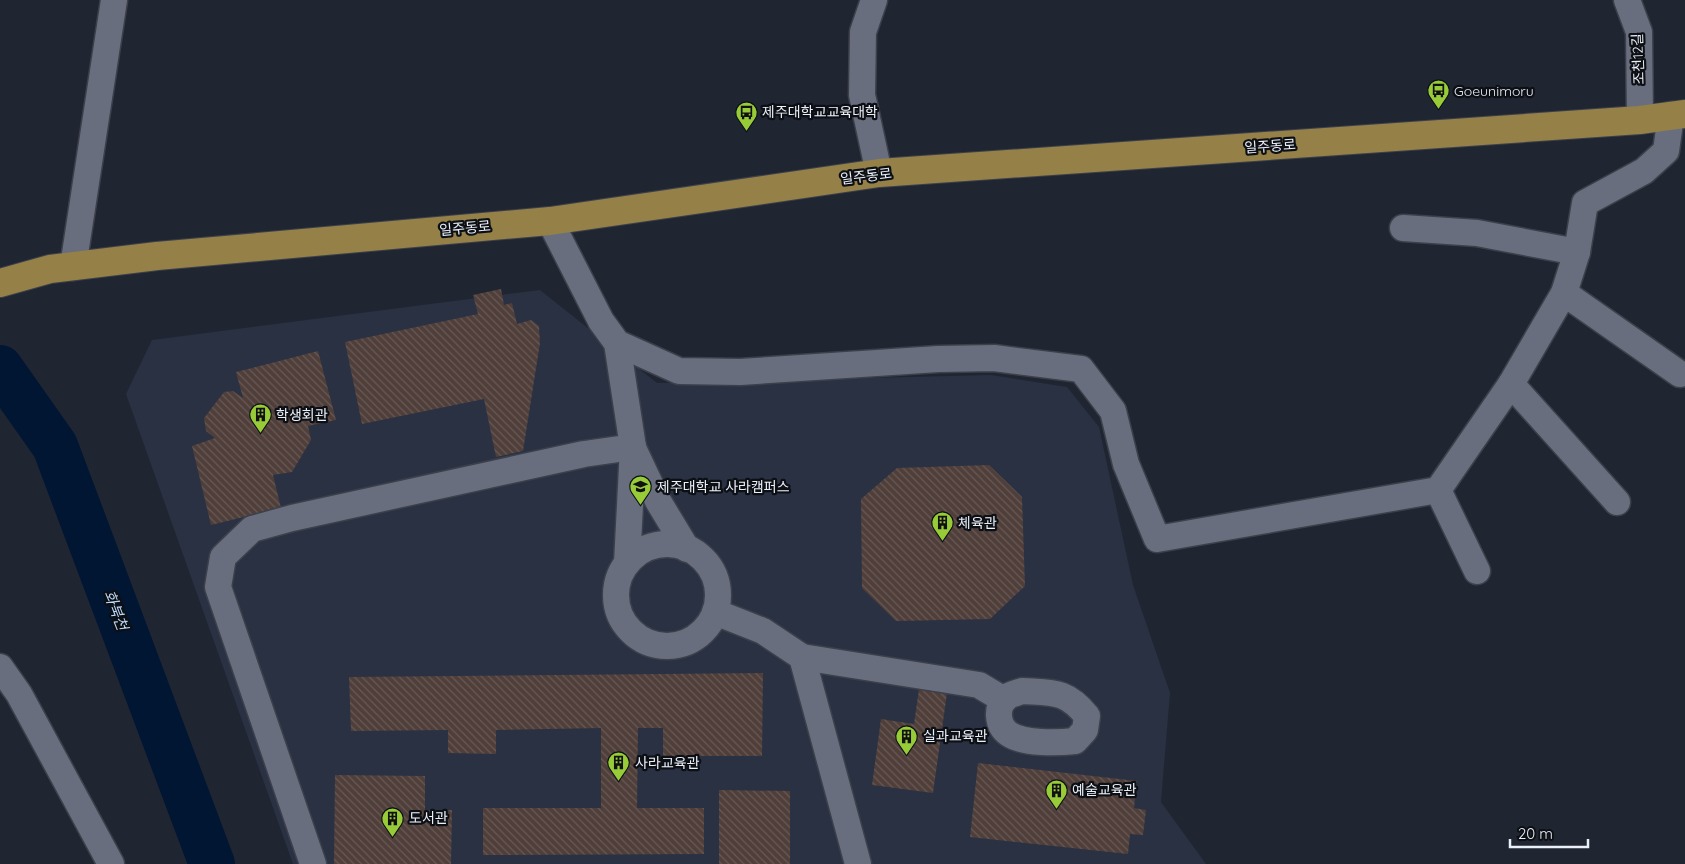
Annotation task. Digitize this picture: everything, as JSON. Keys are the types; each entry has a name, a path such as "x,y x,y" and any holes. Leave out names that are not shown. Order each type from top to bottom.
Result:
{"main road":[{"name":"일주동로","path":"0,284 62,268 157,256 550,221 879,173 1640,120 1678,115"}],"street":[{"path":"62,268 114,0"},
{"path":"874,0 863,32 862,95 879,173"},
{"name":"조천12길","path":"1627,0 1639,32 1640,120"},
{"path":"617,343 679,371 740,372 947,358 994,358 1081,369 1113,411 1126,464 1157,539 1438,490 1511,384 1564,293 1577,252 1585,203 1644,171 1666,151 1678,115"},
{"path":"550,221 601,320 617,343 633,447 627,563"},
{"path":"1403,228 1477,233 1577,252"},
{"path":"1564,293 1680,374"},
{"path":"1511,384 1617,502"},
{"path":"313,864 218,587 222,557 252,530 292,518 574,456 633,447"},
{"path":"633,447 658,501 687,549"},
{"path":"1438,490 1477,571"},
{"path":"671,545 687,549 700,557 710,568 716,582 718,598 715,612 707,627 696,638 681,645 665,646 642,639 624,623 617,609 615,593 618,577 627,563 640,552 655,546 671,545"},
{"path":"715,612 763,631 802,657 978,685 1004,700"},
{"path":"802,657 858,864"},
{"path":"0,667 18,694 111,864"}],"shaded area":[{"name":"제주대학교 사라캠퍼스","path":"540,290 657,383 991,375 1067,387 1099,427 1133,585 1170,693 1161,802 1206,864 293,864 126,394 152,340"}],"building":[{"path":"501,289 504,305 512,303 517,324 531,320 539,326 540,343 523,451 496,457 484,399 362,424 345,342 478,314 473,295"},
{"name":"학생회관","path":"318,351 336,420 308,426 311,440 292,472 273,475 281,508 211,525 192,446 215,438 206,431 204,418 224,392 233,391 243,398 236,372"},
{"name":"체육관","path":"989,465 1022,497 1025,586 990,619 896,621 862,588 861,499 897,468"},
{"name":"사라교육관","path":"763,673 762,756 663,756 663,728 638,728 637,808 704,808 704,854 483,855 483,808 601,808 601,728 496,730 496,754 448,753 448,730 351,731 349,677"},
{"name":"실과교육관","path":"919,689 947,693 933,793 872,785 881,719 914,724"},
{"name":"예술교육관","path":"978,763 1137,781 1134,808 1146,810 1143,835 1130,834 1128,854 970,837"},
{"name":"도서관","path":"335,775 425,776 425,810 452,810 451,864 334,864"},
{"path":"719,790 790,791 790,864 719,864"}],"waterway":[{"name":"화북천","path":"0,368 55,446 212,864"}],"place":[{"name":"Goeunimoru","path":"1438,110"},
{"name":"제주대학교교육대학","path":"746,131"},
{"name":"학생회관","path":"260,434"},
{"name":"제주대학교 사라캠퍼스","path":"641,506"},
{"name":"체육관","path":"942,542"},
{"name":"실과교육관","path":"907,755"},
{"name":"사라교육관","path":"619,782"},
{"name":"예술교육관","path":"1056,809"},
{"name":"도서관","path":"393,837"}]}
